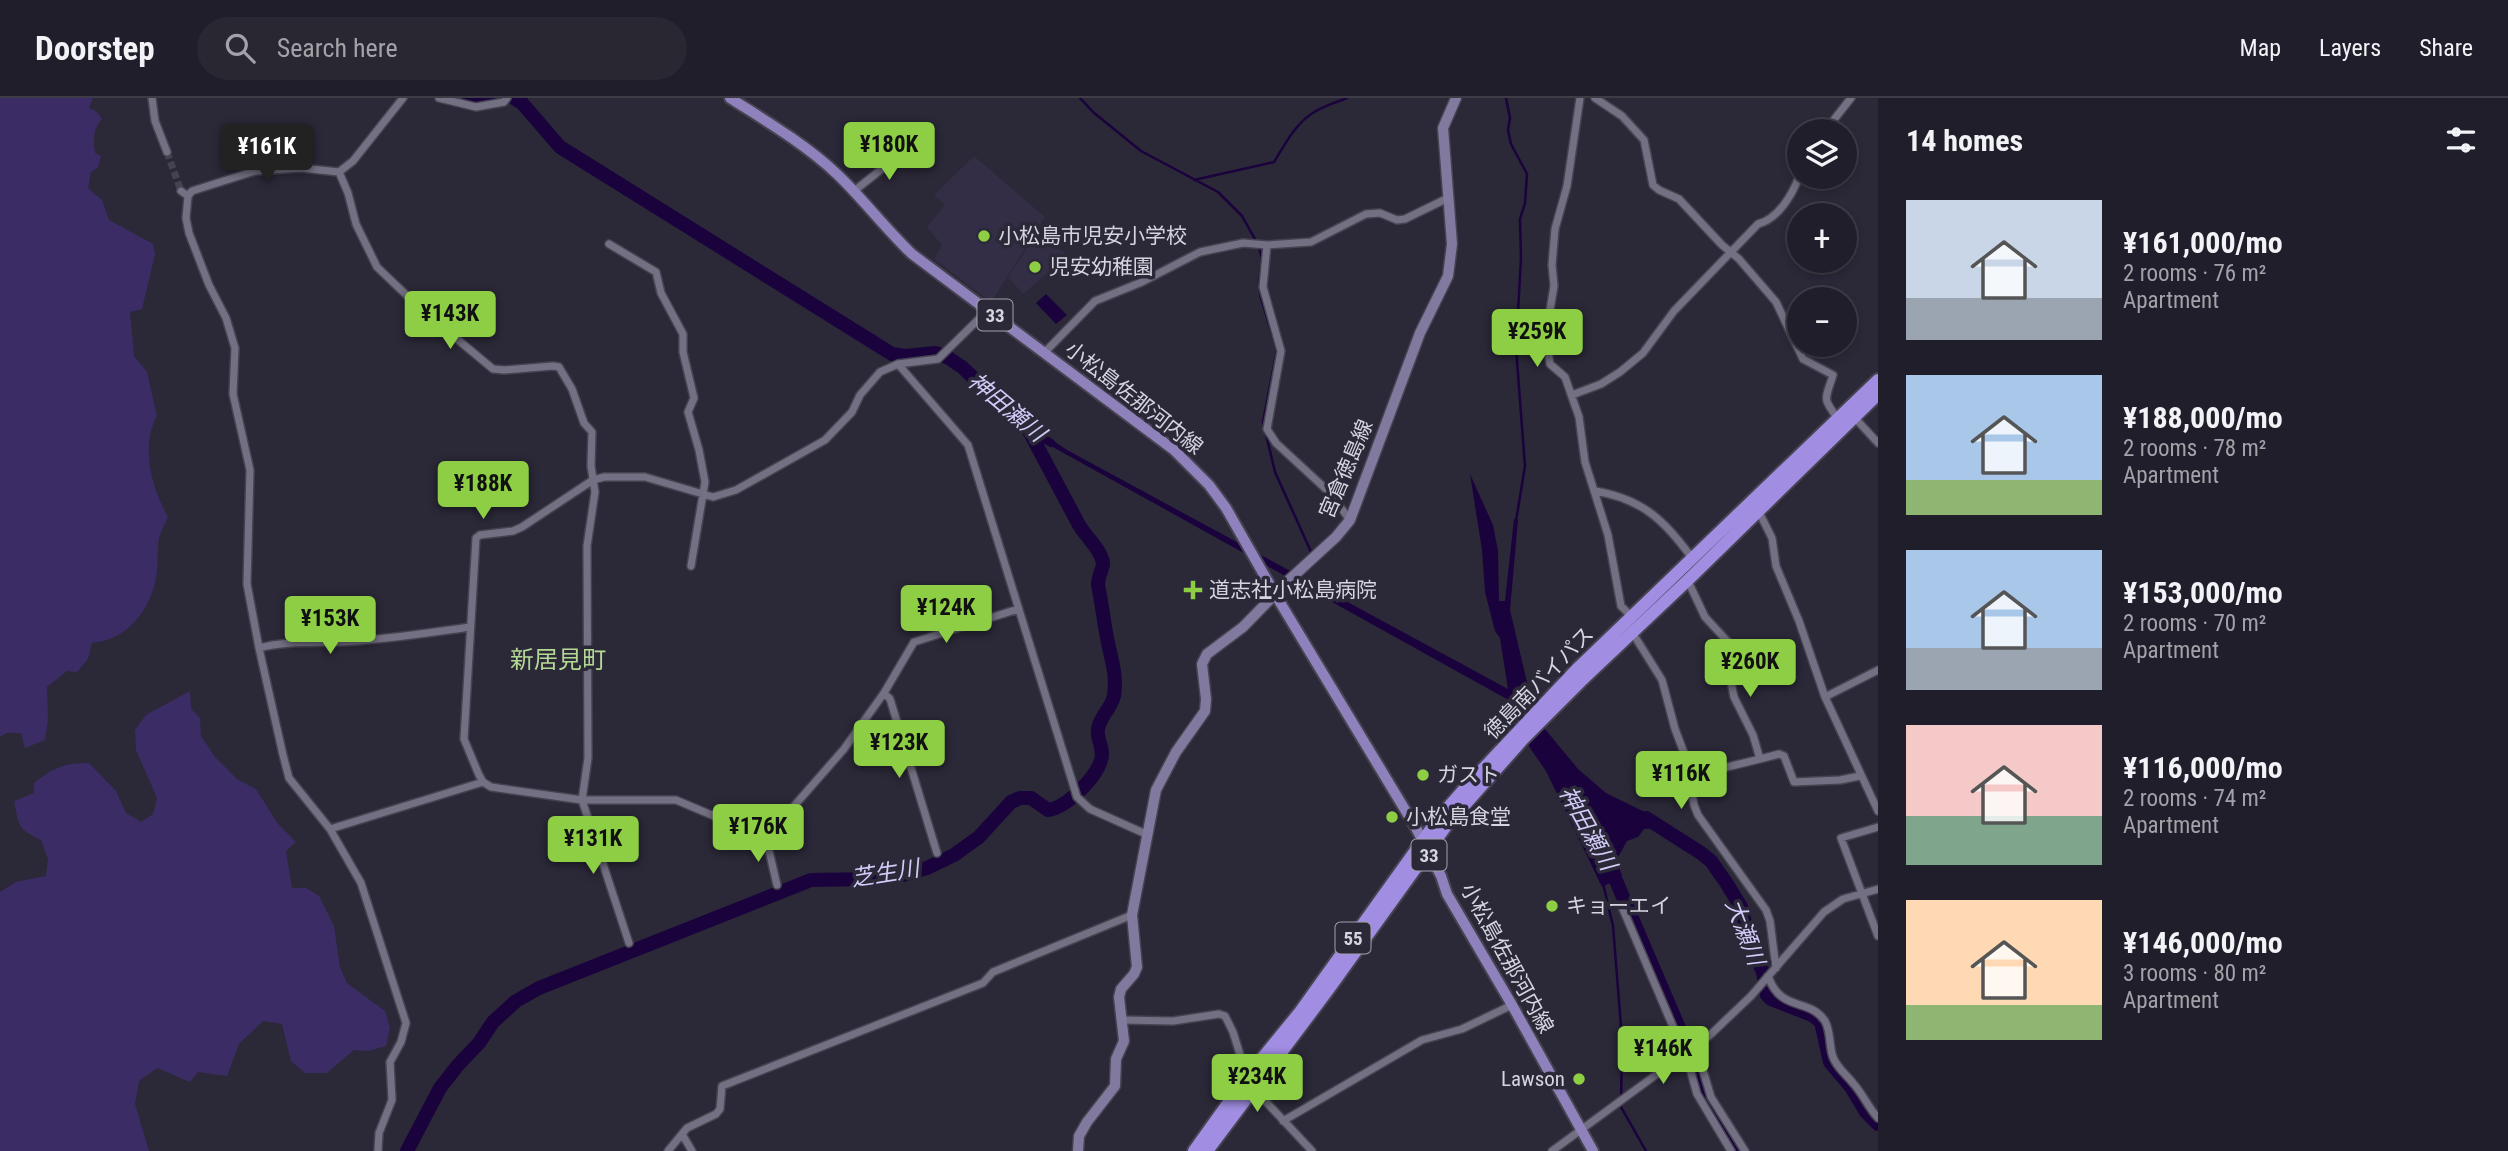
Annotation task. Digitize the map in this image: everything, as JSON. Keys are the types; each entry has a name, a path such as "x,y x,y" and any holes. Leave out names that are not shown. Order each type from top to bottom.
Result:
{"highway":[{"name":"徳島南バイパス","path":"1194,1151 1328,990 1425,847 1439,818 1632,617 1684,575 1692,558 1755,507 1878,380"},
{"name":"徳島南バイパス","path":"1579,675 1632,632 1684,575 1878,394"},
{"name":"徳島南バイパス","path":"1207,1151 1250,1083"}],"main road":[{"name":"小松島佐那河内線","path":"730,98 835,172 912,254 1174,450 1209,485 1248,545 1425,847 1441,876 1447,894 1593,1151"},
{"name":"宮倉徳島線","path":"1077,1151 1079,1136 1087,1122 1115,1086 1116,1059 1124,1041 1119,998 1121,989 1137,967 1132,915 1156,790 1176,752 1205,711 1202,664 1208,654 1237,632 1336,537 1349,520 1420,333 1448,276 1452,244 1443,128 1456,98"}],"street":[{"path":"152,98 155,121 167,152"},
{"path":"379,1151 379,1133 392,1100 390,1062 401,1042 406,1023 366,896 354,868 330,829 289,778 247,584 250,470 233,394 235,348 226,318 209,285 189,233 185,193 255,171 301,168 339,172 353,161 403,98"},
{"path":"439,98 476,107 504,102 507,98"},
{"path":"1580,98 1566,186 1555,229 1552,265 1554,286 1547,328 1550,364 1565,377 1572,395 1579,417 1585,462 1608,535 1621,606 1632,617"},
{"path":"1595,98 1622,116 1644,140 1653,185 1679,199 1729,252 1739,259 1776,302 1804,359 1833,375 1825,400 1838,419"},
{"path":"1834,119 1851,98"},
{"path":"854,191 902,153"},
{"path":"339,172 356,223 377,268 493,369 559,367 572,389 584,423 592,432 595,492 587,546 589,758 582,800 629,943"},
{"path":"1572,395 1601,384 1643,353 1674,312 1729,252 1788,200 1793,189"},
{"path":"1044,353 1095,301 1142,282 1211,248 1243,243 1311,243 1366,214 1380,213 1405,219 1448,198"},
{"path":"609,244 656,272 661,293 682,330 694,398 688,412 705,482 691,566"},
{"path":"1267,245 1263,287 1281,351 1267,429 1276,443 1328,491 1349,520"},
{"path":"766,838 676,800 582,800 491,787 483,782 464,739 476,538 522,527 593,480 604,477 645,477 713,497 736,490 825,440 852,412 867,385 880,372 898,364 943,354 988,310"},
{"path":"898,364 968,445 1076,794 1090,809 1148,835"},
{"path":"1854,417 1878,443"},
{"path":"1595,491 1625,499 1661,519 1692,558"},
{"path":"1755,507 1772,538 1776,566 1799,621 1825,697 1878,811"},
{"path":"1684,575 1705,617 1728,642 1728,667 1734,697 1754,735 1760,759"},
{"path":"766,838 844,749 884,693 914,642 1018,609"},
{"path":"259,648 306,641 338,642 397,637 470,627"},
{"path":"1632,632 1662,680 1690,776 1698,815 1766,910 1776,968"},
{"path":"1825,697 1878,670"},
{"path":"884,693 890,698 937,853"},
{"path":"1690,776 1779,754 1784,756 1794,782 1840,780 1860,776"},
{"path":"330,829 483,782"},
{"path":"1878,827 1841,838 1878,936"},
{"path":"766,838 777,885"},
{"path":"1552,1151 1727,1020 1824,912 1843,899 1878,889"},
{"path":"1622,907 1711,1097 1745,1151"},
{"path":"668,1151 687,1128 716,1114 720,1109 723,1086 983,983 993,972 1132,915"},
{"path":"1766,979 1785,1000 1817,1013 1824,1019 1836,1063 1878,1118"},
{"path":"1283,1121 1422,1040 1462,1029 1512,1005"},
{"path":"1122,1020 1173,1021 1219,1014 1225,1016 1250,1083 1312,1151"},
{"path":"1690,1050 1704,1108 1731,1151"},
{"path":"682,1134 692,1151"}],"shaded area":[{"path":"0,98 93,98 89,108 97,112 102,119 94,139 95,153 101,156 98,167 91,172 88,188 102,200 109,220 153,244 155,254 142,309 130,312 134,356 147,372 157,416 149,441 150,467 157,493 168,517 159,538 155,584 144,609 128,628 117,636 92,643 88,659 77,672 67,671 47,687 48,721 45,740 25,748 21,733 6,733 0,737"},
{"name":"小松島市児安小学校","path":"974,156 1045,217 991,302 934,259 942,245 927,227 945,205 934,195"},
{"name":"児安幼稚園","path":"1031,242 1064,251 1066,257 1023,294 1008,277"},
{"path":"190,691 191,709 200,718 201,736 215,757 238,780 256,789 278,824 296,842 286,851 292,888 306,888 319,896 334,926 340,967 347,983 385,1011 390,1028 386,1046 368,1051 354,1050 327,1073 305,1073 291,1061 282,1024 263,1021 239,1044 227,1076 198,1072 190,1082 157,1068 139,1081 135,1104 149,1151 0,1151 0,892 16,882 46,876 48,859 41,840 21,826 14,801 34,793 34,783 53,770 66,765 89,763 116,791 126,813 141,822 153,814 157,798 136,750 135,730 146,715"}],"water":[{"path":"1046,294 1067,315 1056,324 1036,303"},
{"path":"1046,436 1067,450 1508,689 1500,638 1495,631 1485,592 1482,550 1470,474 1493,525 1498,551 1499,601 1505,601 1514,519 1518,520 1510,610 1532,703 1545,729 1578,769 1606,793 1665,822 1661,828 1644,829 1638,837 1627,841 1616,861 1622,875 1612,878 1610,883 1602,887 1546,771 1530,748 1517,719 1514,703 1042,441"}],"waterway":[{"name":"神田瀬川","path":"469,98 491,98"},
{"name":"芝生川","path":"407,1151 440,1088 458,1065 479,1043 493,1022 516,1001 539,988 811,880 874,879 927,868 954,855 979,837 1011,802 1020,798 1031,798 1048,810 1063,804 1079,791 1098,767 1102,752 1098,729 1113,701 1115,689 1114,669 1098,585 1102,558 1079,525 1028,429 962,367 947,357 935,353 905,356 892,354 560,147 522,103 514,98"},
{"path":"1080,98 1141,151 1218,192 1242,216 1256,241"},
{"name":"神田瀬川","path":"1194,180 1274,162 1292,134 1309,115 1347,98"},
{"name":"神田瀬川","path":"1506,98 1511,144 1527,174 1525,203 1520,219 1521,258 1516,348 1525,466 1516,521"},
{"path":"1259,247 1262,259 1259,283 1261,298 1277,350 1263,422 1275,472 1312,554"},
{"name":"神田瀬川","path":"1028,429 1051,443"},
{"name":"大瀬川","path":"1646,818 1711,861 1741,907 1750,943 1763,972 1767,995 1812,1015 1821,1022 1830,1062 1851,1087 1866,1112 1878,1124"},
{"name":"神田瀬川","path":"1608,862 1691,1056 1704,1095 1736,1151"},
{"path":"1603,883 1613,926 1622,1039 1621,1107 1646,1151"}],"tunnel":[{"path":"167,152 181,191"}],"place":[{"name":"小松島市児安小学校","path":"984,236"},
{"name":"児安幼稚園","path":"1035,267"},
{"name":"道志社小松島病院","path":"1193,590"},
{"name":"ガスト","path":"1423,775"},
{"name":"小松島食堂","path":"1392,817"},
{"name":"キョーエイ","path":"1552,906"},
{"name":"Lawson","path":"1579,1079"}],"district":[{"name":"新居見町","path":"558,660"}]}
